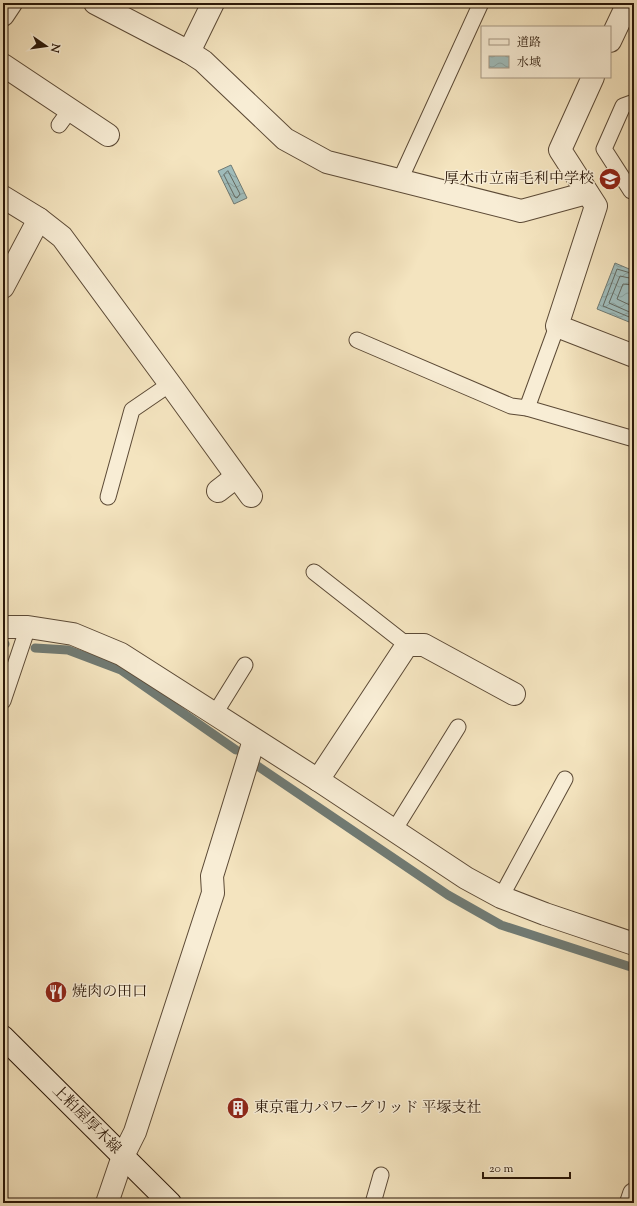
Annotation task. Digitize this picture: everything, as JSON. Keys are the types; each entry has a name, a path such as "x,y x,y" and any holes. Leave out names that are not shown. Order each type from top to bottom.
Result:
{"street":[{"path":"3,15 11,3"},
{"path":"96,3 189,52 203,61 285,139 327,162 521,210 588,193"},
{"path":"189,52 213,3"},
{"path":"611,39 628,3"},
{"path":"3,65 65,117 108,135"},
{"path":"593,78 560,150 596,206 557,326 634,356"},
{"path":"3,197 51,222 250,496"},
{"path":"3,287 51,222"},
{"path":"218,491 236,477"},
{"path":"3,627 28,627 73,634 93,641 121,654 214,715 318,780 393,832 466,878 501,897 545,914 634,944"},
{"path":"318,780 407,645 424,645 514,694"},
{"path":"107,1203 123,1156 135,1132 213,893 212,876 254,740"},
{"name":"上粕屋厚木線","path":"3,1037 170,1203"},
{"path":"631,1203 634,1194"}],"lane":[{"path":"400,180 481,3"},
{"path":"631,191 604,149 623,106 634,102"},
{"path":"527,408 557,326"},
{"path":"357,340 512,406 527,408 634,439"},
{"path":"108,497 132,410 170,384"},
{"path":"314,572 407,645"},
{"path":"3,701 28,627"},
{"path":"214,715 244,665"},
{"path":"393,832 458,727"},
{"path":"501,897 564,779"},
{"path":"373,1203 381,1175"}],"water":[{"path":"231,165 247,198 234,204 218,171"},
{"path":"615,263 634,271 634,324 597,309"}],"waterway":[{"path":"35,648 68,650 121,670 236,750"},
{"path":"256,765 448,895 501,925 634,968"}],"place":[{"name":"厚木市立南毛利中学校","path":"610,179"},
{"name":"焼肉の田口","path":"56,992"},
{"name":"東京電力パワーグリッド 平塚支社","path":"238,1108"}]}
